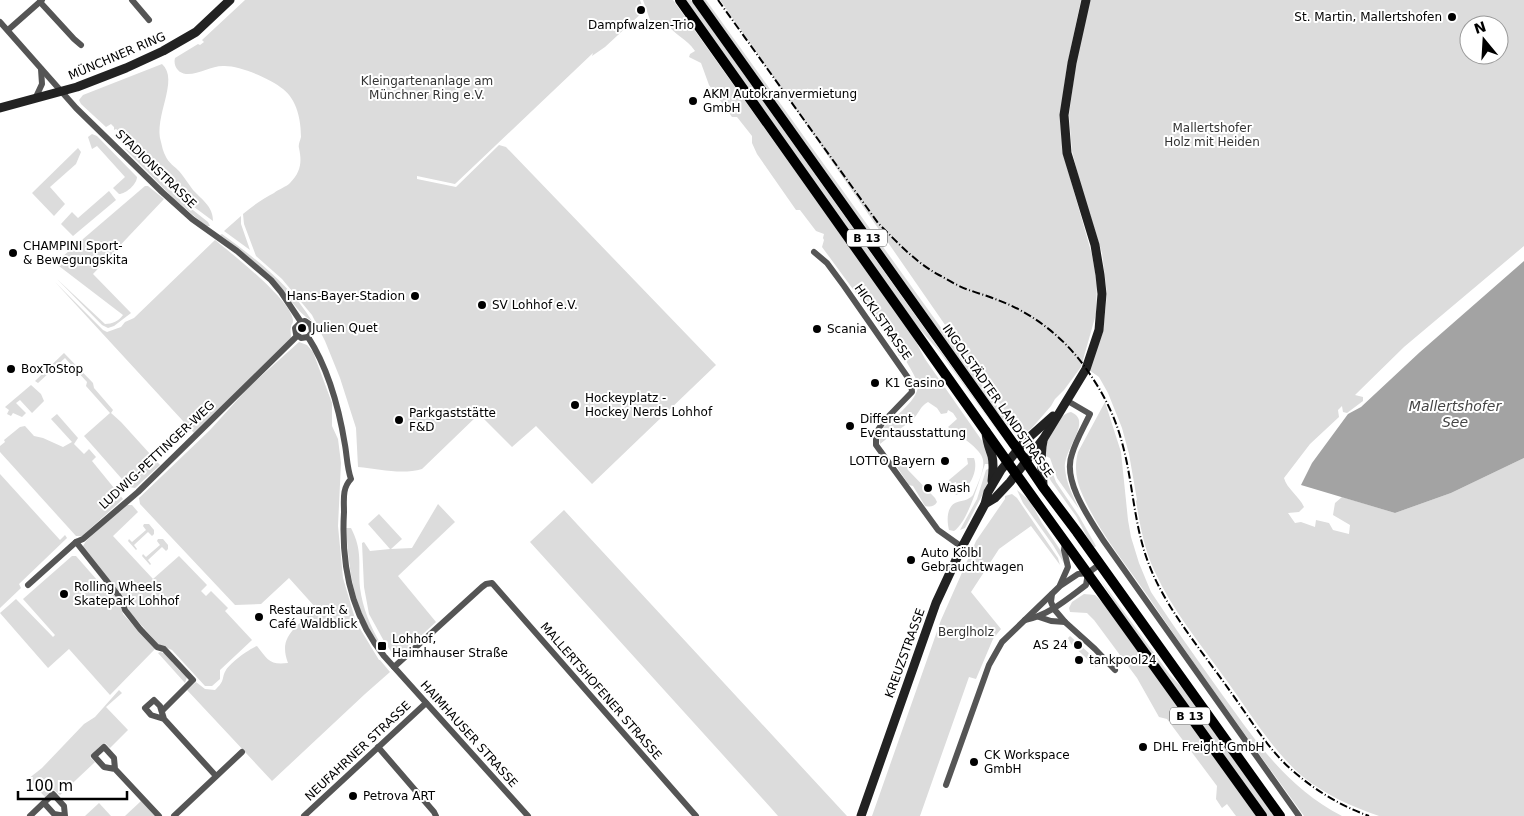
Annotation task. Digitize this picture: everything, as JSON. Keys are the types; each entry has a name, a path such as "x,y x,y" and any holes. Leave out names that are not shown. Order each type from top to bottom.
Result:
{"main road":[{"name":"MÜNCHNER RING","path":"0,108 62,92 101,78 172,47 196,32 230,0"},
{"name":"B 13","path":"680,0 1016,474 1262,816"},
{"name":"INGOLSTÄDTER LANDSTRASSE","path":"697,0 1043,487 1280,816"},
{"path":"1060,410 1086,369 1099,330 1102,294 1095,245 1067,153 1064,115 1072,63 1086,0"},
{"name":"KREUZSTRASSE","path":"861,816 936,603 962,547 985,504 988,492 1018,450 1060,410"},
{"name":"KREUZSTRASSE","path":"985,504 995,498 1016,474 1044,438 1060,410"},
{"name":"KREUZSTRASSE","path":"986,430 986,441 993,466 992,485"},
{"path":"1043,487 1041,451 1044,438"}],"street":[{"path":"132,0 149,20"},
{"path":"8,30 41,1 74,39 82,45"},
{"name":"STADIONSTRASSE","path":"0,22 62,92 176,206 237,251 265,275 281,292 301,322 308,322 311,325 312,332 308,337 317,352 331,387 351,479 345,487 343,520 345,556 350,590 364,628 381,653 394,667"},
{"path":"35,99 42,84 41,69"},
{"name":"HICKLSTRASSE","path":"814,252 827,263 911,382 912,392 883,422 876,433 876,445 938,530 962,547"},
{"path":"301,322 295,328 297,336 301,338 308,337"},
{"name":"LUDWIG-PETTINGER-WEG","path":"28,585 76,542 83,539 138,492 297,336"},
{"name":"INGOLSTÄDTER LANDSTRASSE","path":"1066,400 1090,414 1071,454 1070,462 1071,477 1084,510 1103,540 1299,816"},
{"path":"76,542 122,600 125,610 140,629 157,647 164,649 193,680 162,712"},
{"path":"1060,586 1068,567 1064,550 1066,542"},
{"path":"946,785 989,665 1002,642 1060,586 1078,574 1088,574 1100,564"},
{"path":"1025,620 1039,617 1054,609 1086,585 1088,574"},
{"name":"MALLERTSHOFENER STRASSE","path":"394,667 482,587 489,583 494,585 696,816"},
{"path":"1052,594 1051,602 1064,622 1095,649 1115,670"},
{"path":"1036,608 1039,617"},
{"path":"1039,617 1051,621 1064,622"},
{"name":"HAIMHAUSER STRASSE","path":"394,667 528,816"},
{"path":"164,720 160,706 154,700 145,708 151,715 164,720 216,776"},
{"name":"NEUFAHRNER STRASSE","path":"304,816 426,703"},
{"path":"378,747 436,816"},
{"path":"174,816 242,752"},
{"path":"115,769 159,816"},
{"path":"30,816 44,803"}],"green space":[{"name":"SV Lohhof e.V.","path":"245,0 640,0 644,11 605,47 592,56 593,53 455,184 417,176 417,179 456,187 499,145 506,147 716,365 592,484 536,426 512,447 479,414 422,469 398,472 358,467 356,428 340,378 325,341 312,315 282,279 256,256 244,224 243,214 288,184 294,179 298,171 301,131 295,105 288,94 278,85 246,70 223,66 186,74 178,71 175,66 175,58 204,42 202,40"},
{"path":"643,0 673,0 913,336 925,359 985,445 990,464 985,464 964,519 954,531 949,530 950,508 955,503 973,495 983,468 982,456 974,447 948,427 957,419 953,413 948,410 947,413 941,414 937,408 928,402 912,420 880,444 879,432 914,397 918,384 913,374 903,356 899,356 894,345 822,247 824,234 816,231 800,210 796,210 757,154 752,143 752,136 737,117 732,117 709,85 701,63 689,57 695,51 667,24 650,20"},
{"path":"684,0 691,0 1009,447 939,351 917,326"},
{"path":"702,0 706,0 1018,435 991,405"},
{"path":"720,0 1081,0 1067,66 1060,117 1063,153 1092,255 1097,283 1096,314 1081,367 1031,429 1022,434 995,397"},
{"name":"Mallertshofer Holz mit Heiden","path":"1089,0 1524,0 1524,246 1404,347 1355,395 1363,397 1363,401 1347,413 1343,412 1342,406 1338,410 1339,417 1310,444 1284,478 1304,507 1299,512 1288,513 1295,523 1301,522 1315,527 1316,520 1329,523 1333,530 1349,534 1350,525 1333,515 1335,503 1342,497 1395,513 1451,493 1524,458 1524,816 1379,816 1348,804 1320,789 1291,766 1271,743 1187,627 1169,599 1154,570 1141,528 1129,454 1122,428 1108,393 1099,377 1089,370 1103,332 1107,294 1102,253 1072,151 1069,115 1076,62"},
{"path":"162,64 167,71 168,79 159,132 163,151 168,161 179,171 209,207 213,221 186,201 132,148 121,141 118,135 120,132 116,129 114,130 111,124 106,127 79,100 83,95"},
{"path":"92,134 97,136 137,177 133,185 125,192 119,194 113,188 125,177 97,146 92,149 88,137"},
{"path":"78,148 81,152 76,164 50,187 65,204 54,216 32,193"},
{"path":"124,148 135,154 146,167 184,203 208,222 210,226 206,226 174,199"},
{"path":"145,186 148,186 164,199 93,274 131,313 114,326 108,328 102,325 57,279 105,324 115,322 123,315 55,263"},
{"path":"109,191 116,200 73,236 61,224 72,212 78,218"},
{"path":"241,216 241,224 250,250 224,231"},
{"path":"222,234 283,284 312,321 301,313 269,275 220,235"},
{"path":"215,240 272,289 290,311 293,322 291,339 194,433 55,282 107,332 121,327 125,322 134,318"},
{"path":"299,342 307,345 313,352 332,403 332,426 338,439 341,463 338,526 343,578 356,622 379,660 390,672 272,781 187,690 196,682 205,689 215,690 221,684 228,667 240,656 257,646 273,662 288,663 285,645 291,632 316,608 289,578 261,604 235,605 140,504 139,498 210,430 249,387"},
{"path":"64,353 93,383 94,388 113,410 111,413 160,465 135,488 129,487 84,436 110,413 86,386 87,382 65,358 38,383 35,381"},
{"path":"31,385 41,394 44,401 32,413 20,400 16,403 26,413 22,417 13,413 11,416 7,414 9,410 5,407"},
{"path":"1105,402 1121,452 1131,537 1151,592 1230,705 1271,759 1303,790 1321,804 1342,816 1304,816 1205,679 1113,547 1089,509 1079,485 1076,464 1078,452"},
{"path":"1071,412 1077,416 1079,428 1066,460 1065,468 1068,484 1079,509 1057,478 1050,458 1044,455 1052,429 1060,418"},
{"path":"57,414 78,438 74,444 84,454 89,449 96,457 92,461 123,499 82,536 76,536 0,452 0,446 5,442 4,440 20,427 25,426 34,436 63,447 72,442 51,419"},
{"path":"904,457 909,463 908,470 935,498 937,502 933,506 925,506 913,486 909,485 895,464"},
{"path":"967,458 974,458 974,474 969,485 956,495 955,493 959,491 956,482 950,484 949,480 968,464"},
{"path":"1046,460 1056,482 1096,546 1093,548 1076,516 1046,472"},
{"path":"990,469 987,486 965,528 960,530 977,499 986,470"},
{"path":"0,474 60,540 65,535 67,538 19,584 21,588 0,608"},
{"path":"1017,490 1030,501 1063,554 1065,565 1023,503"},
{"name":"Berglholz","path":"1012,494 1017,498 1058,558 1060,565 1031,526 999,549 971,592 1001,629 993,639 976,679 969,677 920,816 872,816 941,620 976,541 1005,499 1005,496"},
{"path":"438,504 455,522 398,576 436,622 399,656 393,654 385,643 369,614 364,587 362,543 364,542 370,551 390,549 368,524 379,514 402,539 391,549 412,548"},
{"path":"125,505 132,505 138,512 113,536 153,579 179,556 207,585 201,591 206,596 211,591 228,608 225,611 252,640 220,670 220,679 212,686 205,686 172,650 158,644 129,611 125,598 84,551 83,546 86,541"},
{"path":"564,510 847,816 778,816 530,542"},
{"path":"144,524 149,524 154,530 154,534 152,536 148,532 134,545 136,550 128,541 129,539 132,542 146,530 143,526"},
{"path":"346,528 351,528 355,536 359,558 361,596 367,617 380,643 378,644 363,615 354,588"},
{"path":"158,539 163,539 168,545 168,549 166,551 162,547 148,560 150,565 142,556 143,554 146,557 160,545 157,541"},
{"path":"72,556 76,556 104,588 108,587 120,603 123,614 155,649 110,695 69,649 48,668 0,613 16,599 53,637 55,635 23,599"},
{"path":"1100,579 1170,675 1186,692 1274,816 1267,816 1120,611"},
{"path":"1084,594 1095,595 1103,603 1256,816 1236,816 1227,804 1222,808 1216,799 1217,786 1167,719 1159,717 1137,678 1094,620 1087,613 1070,612 1069,608 1072,602"},
{"path":"1070,636 1101,664 1096,667 1071,644 1068,638"},
{"path":"160,652 172,659 172,662 183,672 187,677 185,683 158,653"},
{"path":"119,690 122,693 106,707 128,730 110,748 105,743 90,757 95,762 60,795 54,790 46,798 28,779 42,768 84,724 95,717"},
{"path":"141,801 155,816 125,816"},
{"path":"99,803 111,816 85,816"}],"water":[{"name":"Mallertshofer See","path":"1524,261 1524,458 1451,493 1395,513 1301,485 1312,463 1348,414 1361,407 1420,352"}],"railway":[{"path":"718,0 878,223 892,237 930,270 964,288 1009,304 1035,319 1047,327 1078,358 1098,386 1115,421 1125,454 1143,547 1155,579 1174,612 1260,733 1284,763 1329,797 1369,816"}],"place":[{"name":"Dampfwalzen-Trio","path":"641,10"},
{"name":"St. Martin, Mallertshofen","path":"1452,17"},
{"name":"AKM Autokranvermietung GmbH","path":"693,101"},
{"name":"CHAMPINI Sport- & Bewegungskita","path":"13,253"},
{"name":"Hans-Bayer-Stadion","path":"415,296"},
{"name":"SV Lohhof e.V.","path":"482,305"},
{"name":"Julien Quet","path":"302,328"},
{"name":"Scania","path":"817,329"},
{"name":"BoxToStop","path":"11,369"},
{"name":"K1 Casino","path":"875,383"},
{"name":"Hockeyplatz - Hockey Nerds Lohhof","path":"575,405"},
{"name":"Parkgaststätte F&D","path":"399,420"},
{"name":"Different Eventausstattung","path":"850,426"},
{"name":"LOTTO Bayern","path":"945,461"},
{"name":"Wash","path":"928,488"},
{"name":"Auto Kölbl Gebrauchtwagen","path":"911,560"},
{"name":"Rolling Wheels Skatepark Lohhof","path":"64,594"},
{"name":"Restaurant & Café Waldblick","path":"259,617"},
{"name":"AS 24","path":"1078,645"},
{"name":"Lohhof, Haimhauser Straße","path":"382,646"},
{"name":"tankpool24","path":"1079,660"},
{"name":"DHL Freight GmbH","path":"1143,747"},
{"name":"CK Workspace GmbH","path":"974,762"},
{"name":"Petrova ART","path":"353,796"}],"park label":[{"name":"Kleingartenanlage am Münchner Ring e.V.","path":"427,88"}]}
